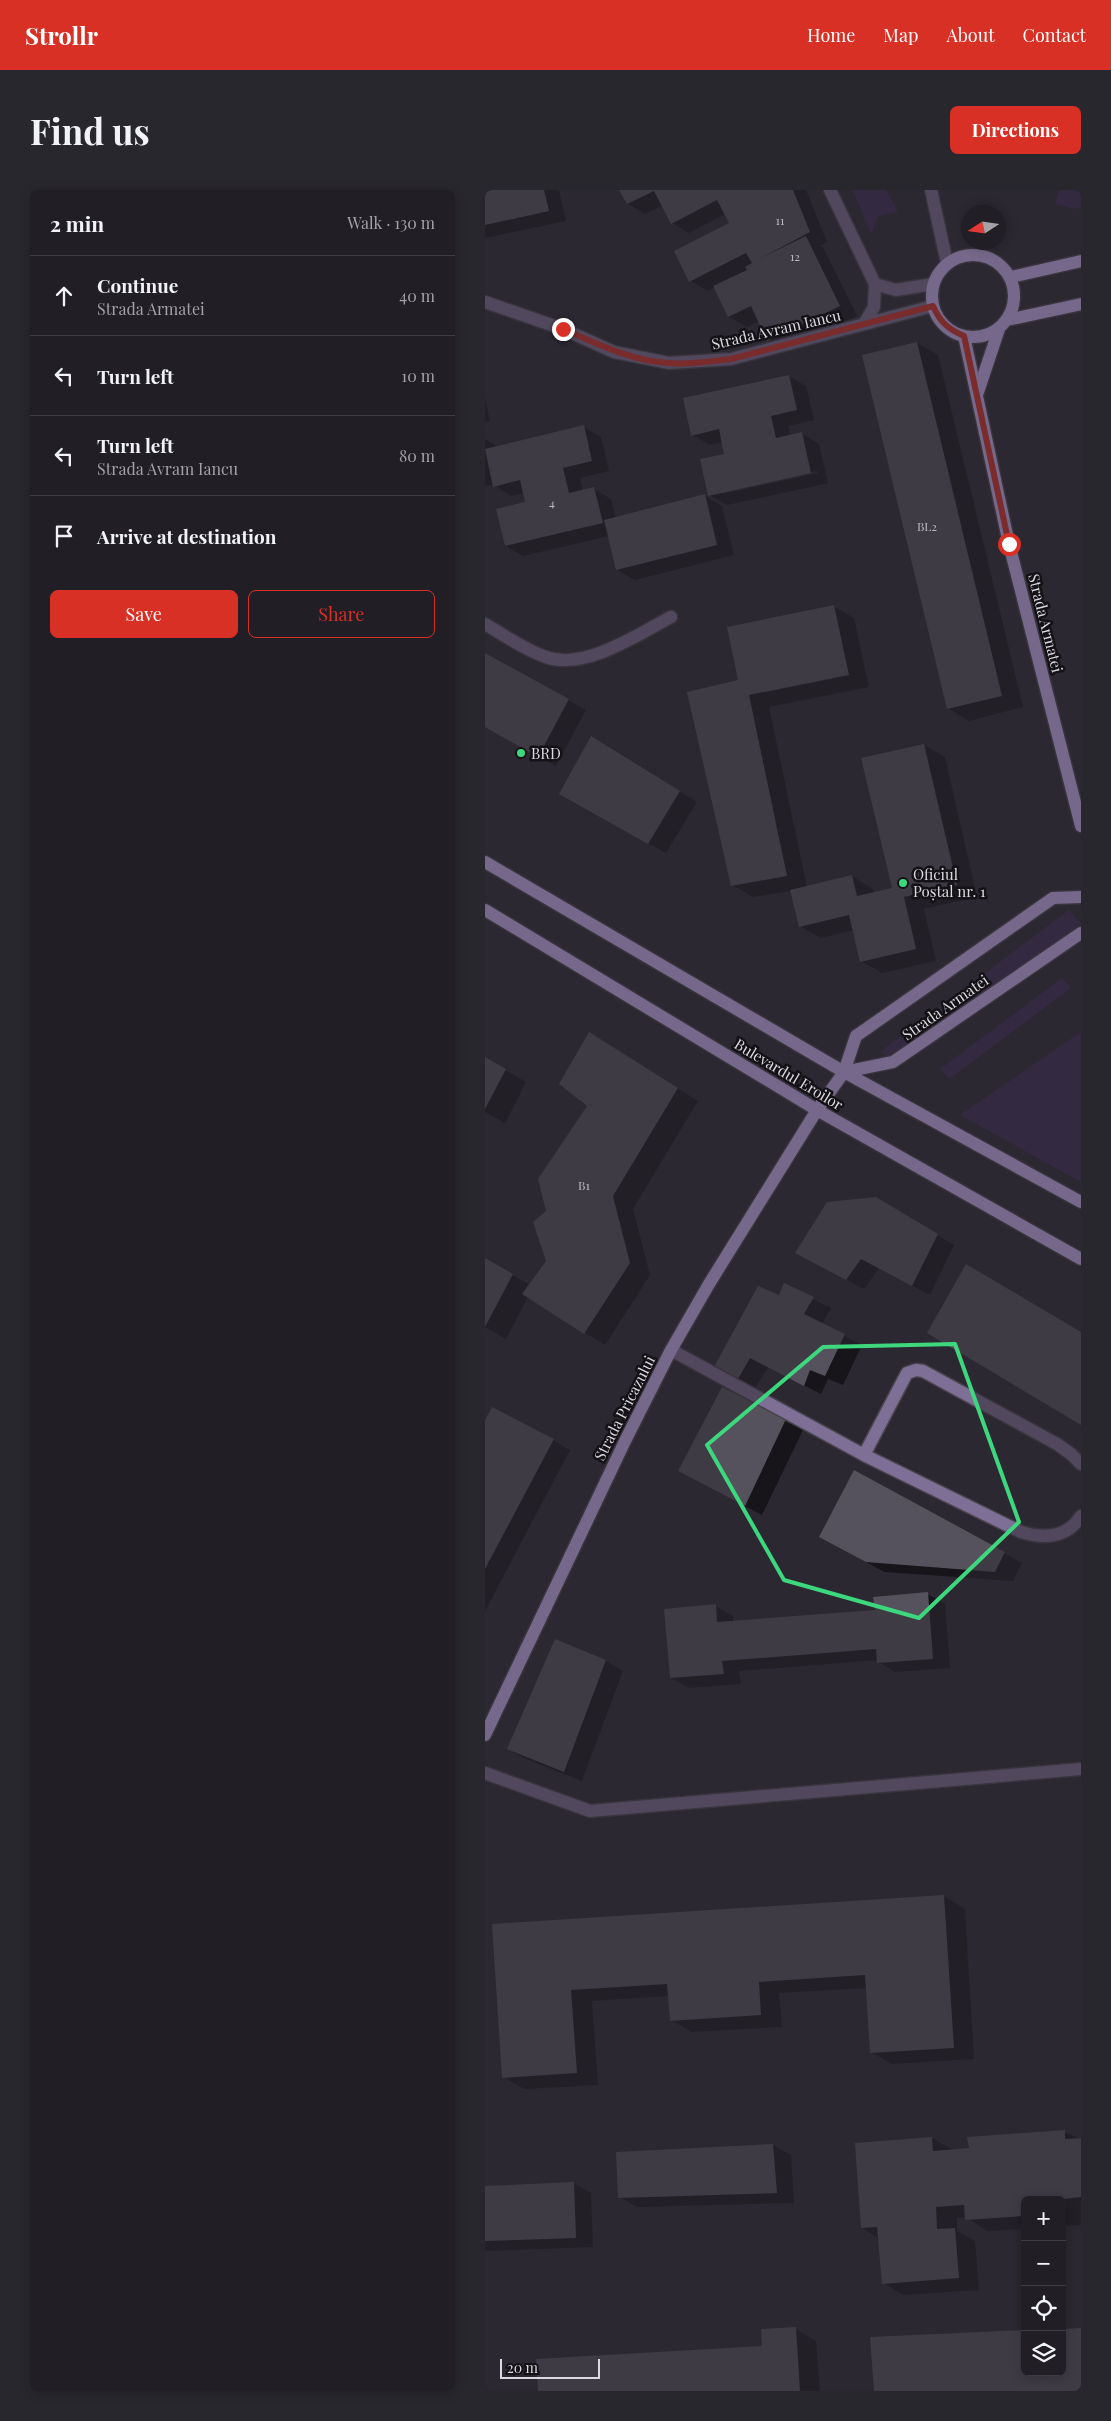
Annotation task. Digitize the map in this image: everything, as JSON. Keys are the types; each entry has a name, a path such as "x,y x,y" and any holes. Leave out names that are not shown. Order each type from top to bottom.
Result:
{"main road":[{"path":"976,397 1003,324 1015,299 1011,277 999,263 983,255 964,255 947,263 933,284 933,306 939,320 950,330 964,336 982,336 1003,324 1081,304"},
{"path":"1011,277 1081,261"},
{"name":"Strada Armatei","path":"964,336 1009,544 1081,826"},
{"name":"Bulevardul Eroilor","path":"485,862 844,1072 1081,1202"},
{"name":"Strada Armatei","path":"817,1110 844,1072 856,1036 1053,898 1081,897"},
{"name":"Bulevardul Eroilor","path":"485,910 817,1110 1081,1259"},
{"name":"Strada Armatei","path":"844,1072 893,1062 1081,933"},
{"name":"Strada Pricazului","path":"486,1730 621,1448 671,1350 709,1284 817,1110"}],"street":[{"path":"830,190 875,284 874,308 864,324"},
{"path":"931,190 947,263"},
{"path":"875,284 896,290 933,284"},
{"name":"Strada Avram Iancu","path":"485,302 563,329 614,352 669,364 731,359 933,306"},
{"path":"485,624 545,657 562,661 586,658 671,618"},
{"path":"671,1350 864,1455 1021,1532 1036,1537 1058,1535 1069,1529 1081,1516"},
{"path":"864,1455 907,1373 916,1370 923,1371 1057,1444 1081,1464"},
{"path":"485,1773 590,1811 1081,1769"}],"highlighted area":[{"path":"955,1344 1019,1522 919,1618 784,1580 707,1445 823,1347"}],"shaded area":[{"path":"853,190 886,190 898,212 878,216 871,234"},
{"path":"1059,190 1081,190 1081,206 1075,209 1055,204"},
{"path":"1069,910 1081,924 892,1062 881,1051"},
{"path":"1062,978 1071,988 949,1079 940,1069"},
{"path":"1081,1032 1081,1182 960,1115"}],"building":[{"path":"485,190 544,190 549,211 485,225"},
{"path":"619,190 793,190 810,232 759,259 806,236 840,306 767,341 751,306 728,317 713,286 747,270 745,267 752,263 746,253 689,282 674,251 729,223 717,200 671,224 654,191 627,204"},
{"path":"917,342 1002,696 947,709 862,355"},
{"path":"789,375 797,410 771,416 776,438 802,432 811,473 708,496 700,459 724,454 719,429 691,436 683,398"},
{"path":"584,425 592,461 563,468 569,493 594,487 603,523 505,546 496,509 525,502 520,480 493,487 485,449"},
{"path":"705,494 717,545 616,570 604,520"},
{"path":"834,605 849,675 749,695 787,876 731,886 687,692 738,680 727,627"},
{"path":"485,653 569,699 538,757 485,727"},
{"path":"591,736 680,791 648,844 559,794"},
{"path":"924,744 957,885 904,897 916,949 860,962 849,915 799,927 790,890 852,875 857,896 892,888 861,758"},
{"path":"589,1032 678,1088 613,1196 630,1263 584,1334 522,1294 546,1261 533,1222 546,1211 538,1179 587,1106 559,1084"},
{"path":"485,1057 506,1069 485,1109"},
{"path":"876,1197 938,1234 912,1286 861,1259 846,1280 795,1253 827,1202"},
{"path":"485,1258 513,1274 485,1327"},
{"path":"966,1264 1081,1332 1081,1425 927,1333"},
{"path":"784,1283 814,1297 804,1314 845,1334 825,1376 810,1370 804,1386 750,1358 738,1379 714,1367 758,1286 779,1295"},
{"path":"722,1387 786,1419 745,1506 678,1471"},
{"path":"492,1407 554,1439 485,1569 485,1420"},
{"path":"854,1470 1005,1552 995,1572 866,1562 819,1537"},
{"path":"928,1592 933,1659 877,1663 876,1649 722,1661 724,1674 670,1678 664,1609 716,1604 717,1622 875,1610 873,1597"},
{"path":"555,1639 606,1660 564,1772 507,1749"},
{"path":"944,1895 954,2048 870,2053 865,1975 759,1982 761,2015 670,2021 667,1984 571,1990 577,2073 502,2078 492,1924"},
{"path":"1065,2130 1065,2139 1081,2138 1081,2197 1066,2199 1066,2196 1021,2196 1021,2216 965,2220 964,2205 936,2207 937,2229 955,2228 959,2278 882,2284 877,2227 861,2228 855,2143 932,2137 933,2151 969,2148 967,2137"},
{"path":"773,2144 777,2193 618,2198 616,2152"},
{"path":"574,2182 576,2238 485,2241 485,2186"},
{"path":"796,2327 800,2391 538,2391 536,2359 762,2346 761,2329"},
{"path":"1081,2328 1081,2391 874,2391 870,2337 1021,2330 1021,2376 1066,2376 1066,2329"}],"place":[{"name":"BRD","path":"521,753"},
{"name":"Oficiul Poștal nr. 1","path":"903,883"}],"route":[{"path":"563,329 614,352 669,364 731,359 933,306 939,320 950,330 964,336 1009,544"}]}
